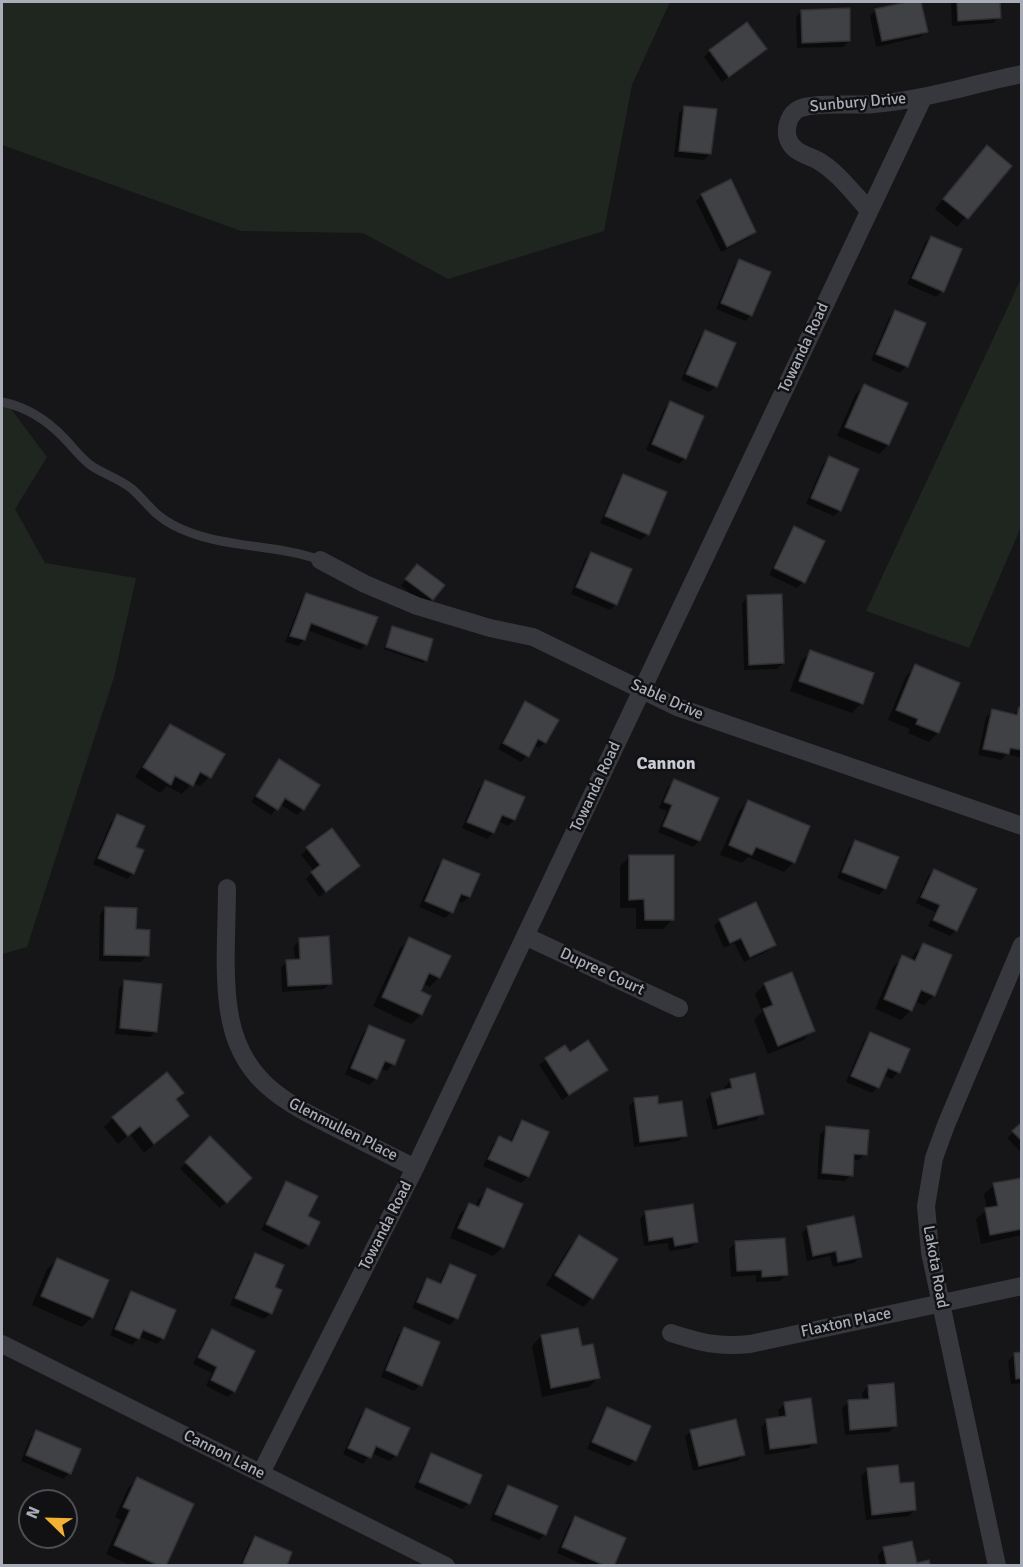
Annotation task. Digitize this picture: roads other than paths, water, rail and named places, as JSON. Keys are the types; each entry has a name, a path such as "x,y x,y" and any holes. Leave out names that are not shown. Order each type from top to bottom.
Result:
{"street":[{"name":"Sunbury Drive","path":"869,210 831,170 797,151 790,143 787,126 798,109 809,105 873,104 923,98 1022,74"},
{"name":"Towanda Road","path":"261,1473 415,1168 923,98"},
{"name":"Sable Drive","path":"320,560 365,585 417,606 490,628 533,637 677,707 1022,826"},
{"name":"Glenmullen Place","path":"227,888 229,1008 236,1039 247,1063 264,1084 296,1108 415,1168"},
{"name":"Dupree Court","path":"525,936 680,1008"},
{"name":"Lakota Road","path":"997,1566 926,1224 929,1180 946,1125 1022,945"},
{"name":"Flaxton Place","path":"671,1333 706,1344 726,1346 750,1344 1022,1286"},
{"name":"Cannon Lane","path":"2,1344 446,1566"}],"lane":[{"path":"2,402 35,413 47,421 90,465 121,480 134,490 152,512 174,526 198,535 297,552 320,560"}],"district":[{"name":"Cannon","path":"666,764"}]}
